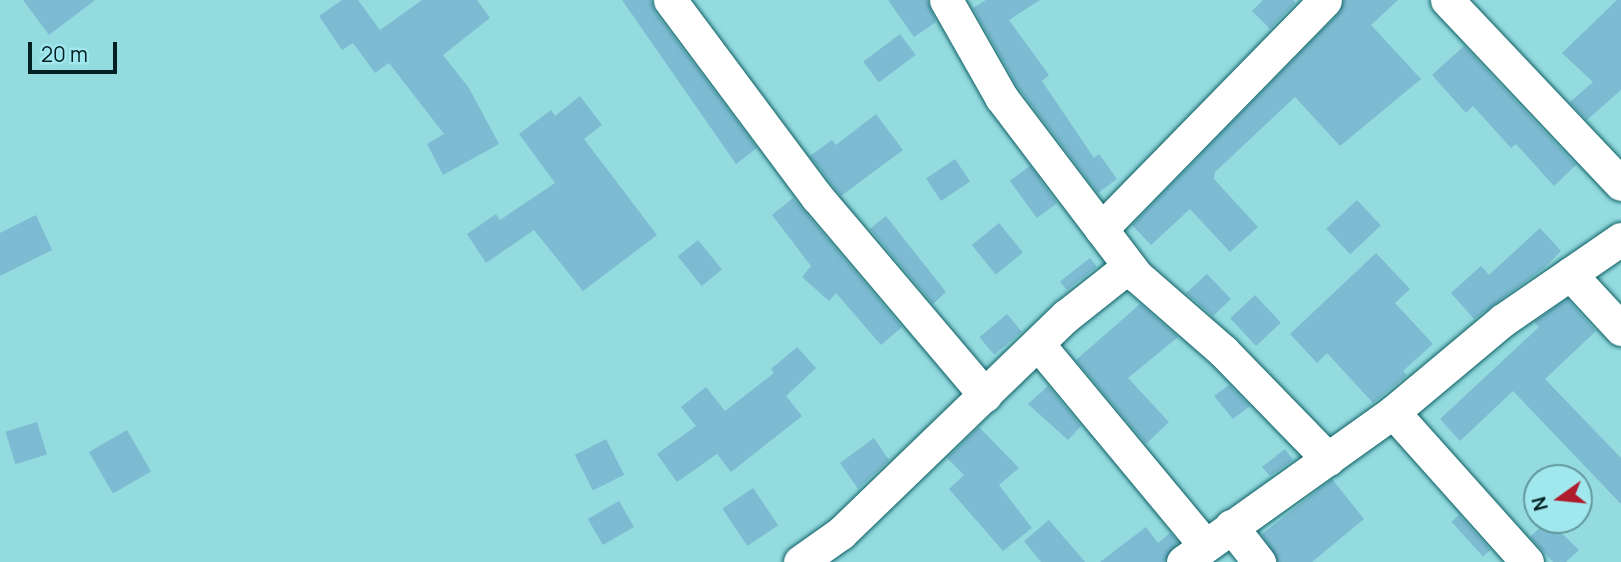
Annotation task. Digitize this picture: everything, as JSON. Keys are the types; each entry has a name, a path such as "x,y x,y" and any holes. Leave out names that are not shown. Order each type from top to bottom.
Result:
{"street":[{"path":"670,0 817,197 985,395"},
{"path":"946,0 1001,97 1129,266 1177,315 1223,351 1328,459"},
{"path":"1101,229 1325,0"},
{"path":"1447,0 1621,184"},
{"path":"1206,544 1393,412 1503,320 1621,239"},
{"path":"800,562 842,533 1038,344 1129,266"},
{"path":"1570,274 1621,330"},
{"path":"1038,344 1206,544 1259,562"},
{"path":"1393,412 1527,562"}],"building":[{"path":"23,0 95,0 49,35"},
{"path":"342,0 358,0 380,30 422,0 477,0 490,18 443,55 469,88 499,144 443,175 427,144 444,134 389,63 375,73 353,43 342,50 319,16"},
{"path":"622,0 651,0 655,12 757,148 736,164"},
{"path":"888,0 927,0 936,22 914,37"},
{"path":"986,0 1040,0 1009,20 1049,75 1042,81 1094,158 1099,154 1117,179 1098,193 1017,86 973,8"},
{"path":"1263,0 1293,0 1295,3 1270,29 1252,11"},
{"path":"1344,0 1398,0 1371,25 1421,79 1340,146 1295,97 1215,172 1214,179 1258,227 1230,252 1190,209 1151,245 1132,225 1339,13"},
{"path":"1617,0 1621,0 1621,90 1587,120 1570,102 1593,82 1562,53"},
{"path":"900,34 916,55 879,82 863,62"},
{"path":"1464,46 1576,165 1554,186 1516,144 1511,148 1473,106 1466,113 1432,75"},
{"path":"580,96 602,125 584,139 657,235 583,291 534,230 486,263 467,234 496,214 500,220 555,183 519,134 551,110 555,116"},
{"path":"876,114 903,150 841,196 810,156 832,140 836,145"},
{"path":"955,159 970,181 941,201 926,179"},
{"path":"1030,166 1057,203 1037,218 1010,181"},
{"path":"793,198 902,327 881,345 836,293 829,301 802,277 811,266 772,215"},
{"path":"1357,200 1381,226 1350,254 1326,229"},
{"path":"36,215 52,250 0,276 0,233"},
{"path":"886,216 946,292 933,304 870,229"},
{"path":"999,223 1023,253 996,275 972,245"},
{"path":"1540,228 1561,251 1544,268 1474,319 1451,293 1481,266 1489,275"},
{"path":"698,240 722,270 702,286 678,256"},
{"path":"1376,253 1410,289 1395,303 1433,344 1403,371 1407,375 1373,403 1327,353 1317,363 1290,334"},
{"path":"1090,258 1097,267 1067,290 1060,281"},
{"path":"1207,274 1231,299 1213,316 1186,293"},
{"path":"1255,295 1281,323 1256,346 1230,318"},
{"path":"1567,299 1596,331 1545,379 1621,458 1621,504 1593,475 1593,464 1583,464 1513,391 1460,441 1440,419 1539,327 1534,322"},
{"path":"1140,304 1178,337 1128,378 1169,422 1146,444 1076,360"},
{"path":"1007,314 1022,332 994,355 979,337"},
{"path":"797,347 816,368 786,396 802,416 731,472 717,454 677,482 657,454 696,426 681,407 706,387 725,411 774,373 771,369"},
{"path":"1229,385 1250,406 1233,419 1214,396"},
{"path":"1048,386 1081,426 1068,440 1028,404"},
{"path":"37,422 47,455 15,464 5,432"},
{"path":"979,427 1019,468 999,485 1032,528 1003,551 949,489 964,475 947,458"},
{"path":"127,430 151,472 113,494 89,452"},
{"path":"874,438 889,460 858,489 840,463"},
{"path":"606,439 624,475 593,491 575,455"},
{"path":"1285,449 1293,460 1270,476 1262,467"},
{"path":"1332,479 1364,519 1312,562 1278,562 1262,534"},
{"path":"753,488 778,525 747,546 722,509"},
{"path":"619,501 634,527 603,545 588,519"},
{"path":"1459,515 1490,550 1483,557 1452,522"},
{"path":"1049,520 1085,562 1041,562 1024,541"},
{"path":"1146,527 1158,543 1170,533 1178,542 1164,562 1100,562"},
{"path":"1533,534 1562,534 1579,550 1566,562 1553,562 1530,537"}]}
